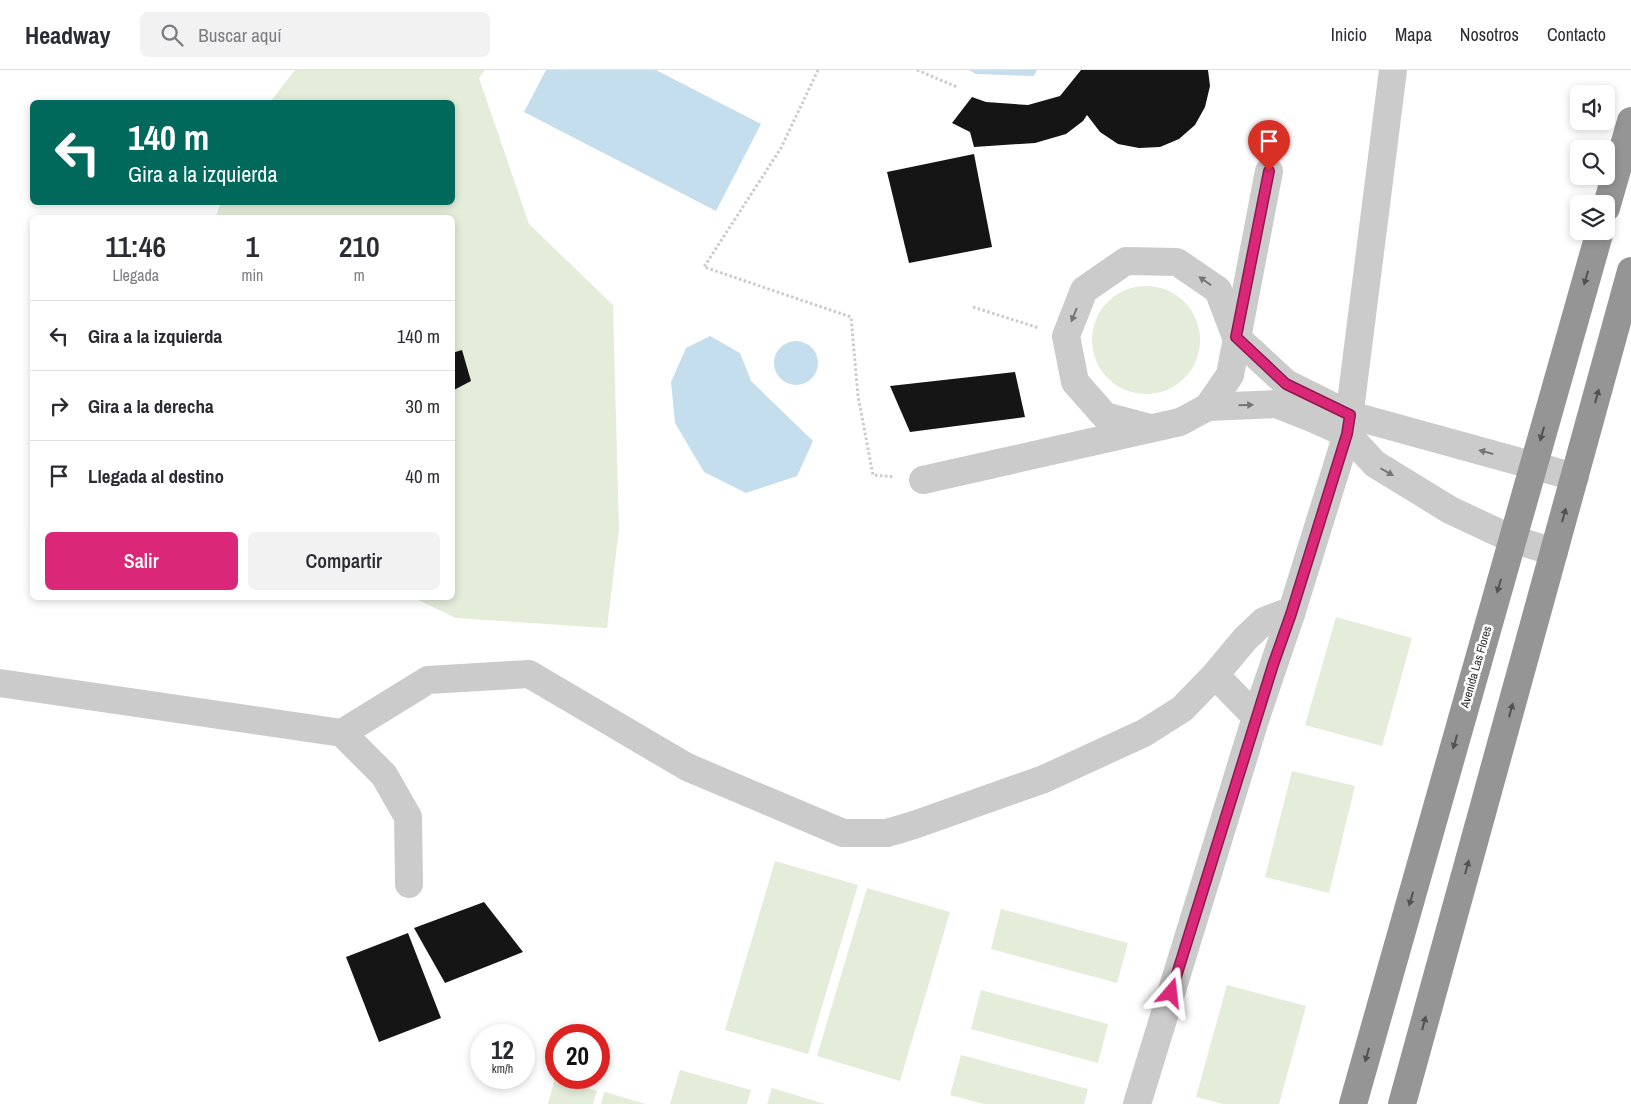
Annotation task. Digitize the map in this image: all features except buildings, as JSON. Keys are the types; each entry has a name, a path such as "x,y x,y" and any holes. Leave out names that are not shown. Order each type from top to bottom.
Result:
{"highway":[{"path":"1610,195 1631,121"},
{"name":"Avenida Las Flores","path":"1353,1104 1597,240"},
{"path":"1402,1104 1631,271"}],"street":[{"path":"1137,1104 1256,717 1291,614 1349,425 1393,70"},
{"path":"923,480 1180,422 1208,406 1230,375 1269,171"},
{"path":"1150,428 1105,416 1074,382 1066,336 1084,290 1126,261 1177,262 1218,290 1236,337 1286,384 1349,425 1375,464 1450,510 1512,539 1554,552"},
{"path":"1208,406 1276,404 1314,419 1533,465 1575,477"},
{"path":"342,732 428,680 529,674 687,767 843,833 887,833 1044,779 1144,733 1182,709 1215,675 1245,639 1264,621 1282,614 1291,614"},
{"path":"1215,675 1256,717"},
{"path":"0,683 342,732 384,775 408,817 409,884"}],"path":[{"path":"818,70 781,148 704,267 851,316 858,396 873,475 923,480"},
{"path":"917,70 956,87"},
{"path":"974,307 1066,336"}],"green space":[{"path":"295,70 485,70 479,78 529,224 613,305 619,529 607,628 456,618 418,600 455,600 455,215 216,215 220,205 455,205 455,100 272,100"},
{"path":"1146,286 1167,290 1184,302 1196,319 1200,340 1196,361 1184,378 1167,390 1146,394 1125,390 1108,378 1096,361 1092,340 1096,319 1108,302 1125,290"},
{"path":"1336,617 1412,638 1382,746 1305,725"},
{"path":"1292,771 1355,786 1329,893 1265,877"},
{"path":"775,861 858,885 808,1054 725,1030"},
{"path":"867,888 950,912 900,1081 817,1056"},
{"path":"1001,909 1128,943 1117,983 991,949"},
{"path":"1227,985 1306,1006 1279,1104 1223,1104 1196,1097"},
{"path":"981,990 1108,1024 1098,1063 971,1029"},
{"path":"961,1055 1088,1089 1084,1104 984,1104 950,1095"},
{"path":"680,1070 751,1090 747,1104 670,1104"},
{"path":"772,1088 825,1104 767,1104"},
{"path":"552,1089 591,1089 597,1091 593,1104 548,1104"},
{"path":"605,1092 646,1104 601,1104"}],"water":[{"path":"546,70 656,70 761,124 716,211 524,112"},
{"path":"969,70 1037,70 1034,76 976,74"},
{"path":"710,336 740,353 751,381 813,441 797,476 746,493 704,472 675,423 671,382 686,348"},
{"path":"796,341 808,345 814,351 818,363 814,375 808,381 796,385 784,381 778,375 774,363 778,351 784,345"}],"route":[{"path":"1171,993 1347,434 1350,415 1286,384 1236,337 1269,171"}]}
